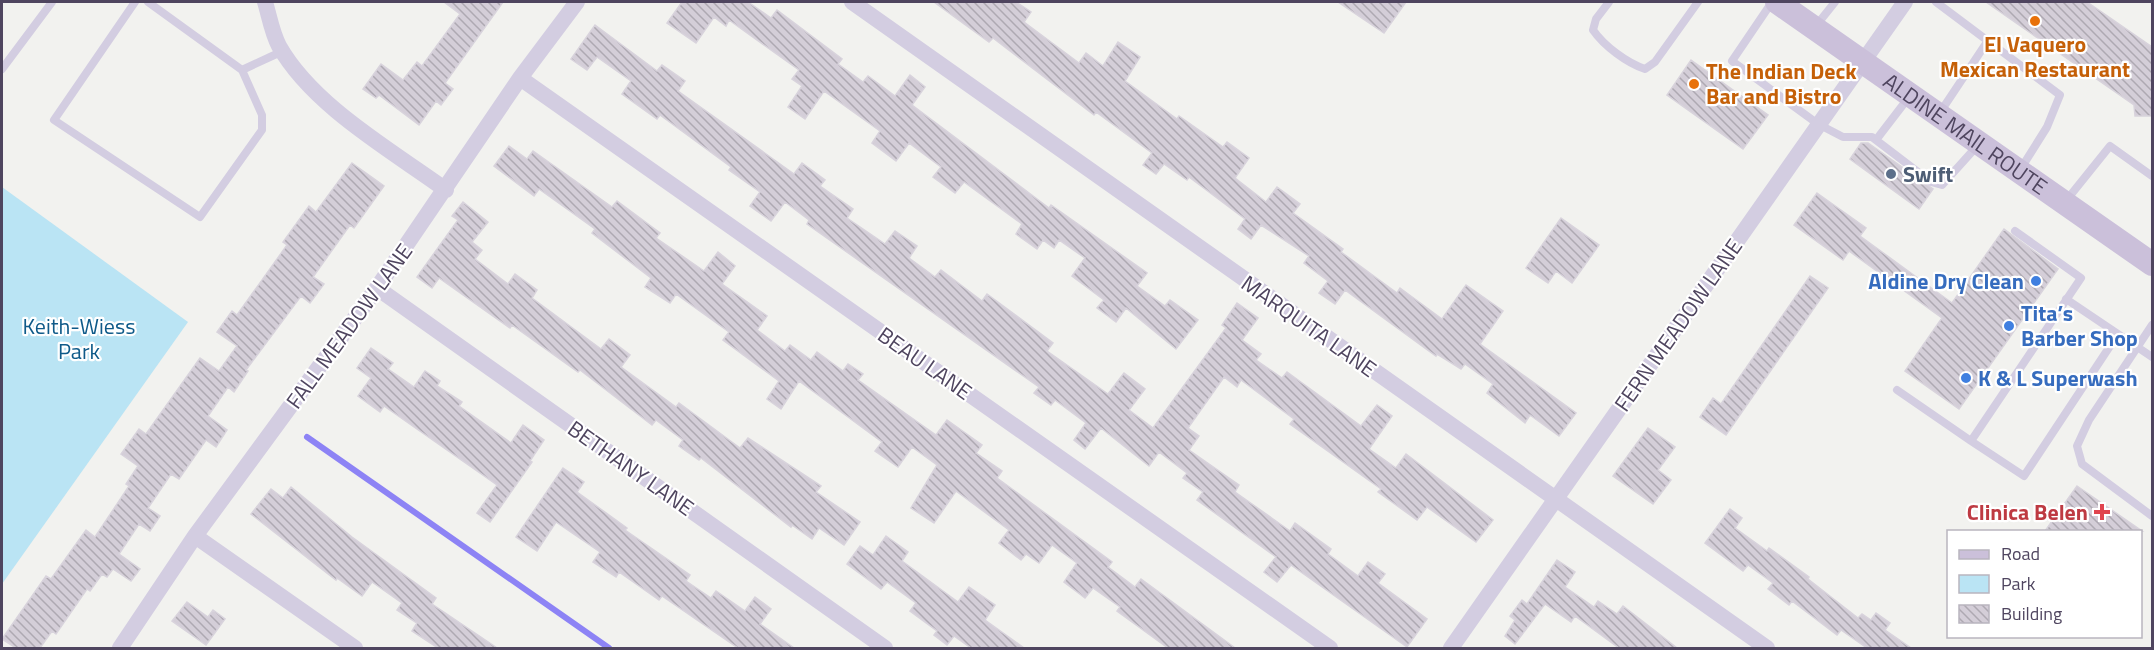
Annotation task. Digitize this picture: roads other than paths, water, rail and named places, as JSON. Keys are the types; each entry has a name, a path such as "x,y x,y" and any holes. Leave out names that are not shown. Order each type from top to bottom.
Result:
{"main road":[{"name":"ALDINE MAIL ROUTE","path":"1777,2 2152,264"}],"street":[{"path":"265,2 279,45 310,86 343,115 447,190"},
{"name":"FALL MEADOW LANE","path":"120,648 195,536 377,288 447,190 520,78 577,2"},
{"name":"MARQUITA LANE","path":"852,2 1767,648"},
{"name":"FERN MEADOW LANE","path":"1450,648 1905,2"},
{"name":"BEAU LANE","path":"520,78 1330,648"},
{"name":"BETHANY LANE","path":"377,288 885,648"},
{"path":"195,536 355,648"}],"lane":[{"path":"2,69 52,2"},
{"path":"135,2 54,120 200,217 262,130 262,115 242,70 148,2"},
{"path":"1609,2 1596,19 1593,30 1600,39 1636,66 1645,69 1655,62 1698,2"},
{"path":"1772,2 1731,61 1818,124 1843,137 1872,137 1931,182 1942,185 1980,143"},
{"path":"1815,28 1835,2"},
{"path":"1936,2 2060,95 2047,127 2019,171"},
{"path":"1939,114 1987,42"},
{"path":"242,70 283,51"},
{"path":"1876,140 1911,94"},
{"path":"2065,202 2110,146 2152,176"},
{"path":"1971,441 2081,278 2015,231"},
{"path":"2066,299 2152,357"},
{"path":"2152,325 2089,420 2078,446 2082,464 2152,516"},
{"path":"1897,390 2024,476 2118,334"}],"waterway":[{"path":"307,437 609,648"}],"place":[{"name":"El Vaquero Mexican Restaurant","path":"2035,21"},
{"name":"The Indian Deck Bar and Bistro","path":"1694,84"},
{"name":"Swift","path":"1891,174"},
{"name":"Aldine Dry Clean","path":"2036,281"},
{"name":"Tita’s Barber Shop","path":"2009,326"},
{"name":"K & L Superwash","path":"1966,378"},
{"name":"Clinica Belen","path":"2102,512"}],"park label":[{"name":"Keith-Wiess Park","path":"79,338"}]}
